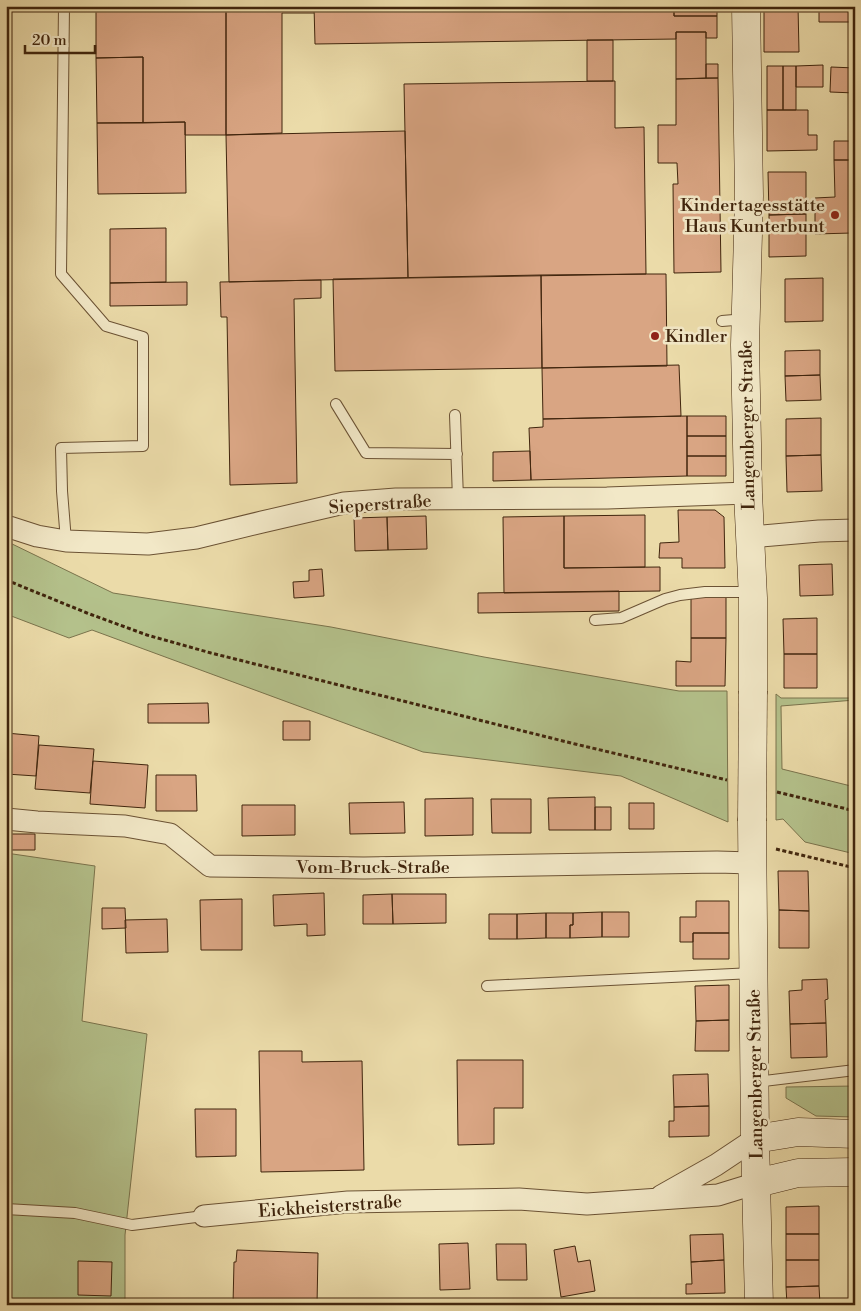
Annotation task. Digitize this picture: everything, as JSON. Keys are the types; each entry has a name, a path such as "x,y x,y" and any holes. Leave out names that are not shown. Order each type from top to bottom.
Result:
{"main road":[{"name":"Langenberger Straße","path":"746,6 749,196 734,320 745,345 748,493 753,592 753,973 759,1305"},
{"path":"755,1139 798,1132 855,1134"},
{"path":"757,1183 798,1173 855,1172"}],"street":[{"name":"Sieperstraße","path":"6,526 37,536 66,541 148,544 196,538 344,503 396,499 606,498 748,493"},
{"path":"750,537 855,530"},
{"name":"Vom-Bruck-Straße","path":"6,819 125,826 170,834 210,866 364,868 717,862 752,843"},
{"name":"Eickheisterstraße","path":"656,1199 716,1165 755,1139"},
{"name":"Eickheisterstraße","path":"204,1216 348,1202 519,1199 587,1204 718,1194 757,1183"}],"lane":[{"path":"64,6 61,274 106,326 143,337 143,446 60,448 66,541"},
{"path":"336,404 366,453 457,454"},
{"path":"455,415 458,499"},
{"path":"595,620 622,618 657,602 680,595 705,592 753,592"},
{"path":"487,986 753,973"},
{"path":"755,1083 855,1070"},
{"name":"Eickheisterstraße","path":"6,1209 75,1213 132,1226 204,1216"}],"path":[{"path":"6,580 147,635 211,653 730,781"},
{"path":"775,792 855,811"},
{"path":"752,843 855,868"}],"green space":[{"path":"6,541 113,593 331,627 484,657 679,691 727,691 728,822 621,776 423,752 92,630 69,638 6,614"},
{"path":"776,694 781,698 855,698 855,700 781,706 782,769 855,787 855,854 805,842 783,819 776,820"},
{"path":"6,853 95,866 82,1021 147,1034 125,1235 125,1305 6,1305"},
{"path":"855,1086 855,1117 816,1116 786,1098 786,1087"}],"building":[{"path":"96,6 226,6 226,135 185,135 185,122 143,123 143,57 96,58"},
{"path":"226,6 314,6 314,13 282,13 282,133 226,135"},
{"path":"314,6 674,6 674,16 717,16 717,38 706,38 706,32 676,32 676,39 315,44"},
{"path":"674,6 717,6 717,16 674,16"},
{"path":"764,6 798,6 799,52 764,52"},
{"path":"819,6 855,6 855,22 819,22"},
{"path":"676,32 706,32 706,78 676,79"},
{"path":"587,40 613,40 613,81 587,81"},
{"path":"143,57 143,123 97,123 96,58"},
{"path":"706,64 718,64 718,78 706,78"},
{"path":"823,65 823,87 796,87 796,66"},
{"path":"767,66 783,66 783,110 767,110"},
{"path":"783,66 796,66 796,110 783,110"},
{"path":"831,67 855,68 855,93 830,92"},
{"path":"718,78 721,272 674,273 673,184 678,184 677,163 658,163 658,125 676,125 676,79"},
{"path":"615,81 615,128 644,127 646,274 408,278 404,84"},
{"path":"767,110 808,110 808,135 817,135 817,150 767,151"},
{"path":"185,122 186,193 98,194 97,123"},
{"path":"405,131 408,278 229,282 226,135"},
{"path":"834,141 855,141 855,160 834,160"},
{"name":"Kindertagesstätte Haus Kunterbunt","path":"834,160 855,160 855,267 852,267 852,233 815,234 815,198 835,197"},
{"path":"768,172 806,172 806,214 769,215"},
{"path":"806,214 806,256 769,257 769,215"},
{"path":"166,228 166,282 110,283 110,229"},
{"path":"666,274 667,366 542,368 541,275"},
{"path":"541,275 542,368 335,371 333,279"},
{"path":"823,278 823,321 785,322 785,279"},
{"path":"321,280 321,298 294,299 297,483 230,485 227,317 221,317 220,282"},
{"path":"187,282 187,305 110,306 110,283"},
{"path":"820,350 820,375 785,376 785,351"},
{"path":"679,365 681,416 543,419 542,368"},
{"path":"820,375 821,400 786,401 785,376"},
{"path":"687,416 687,476 531,480 529,428 543,427 543,419"},
{"path":"687,416 726,416 726,436 687,436"},
{"path":"821,418 821,455 786,456 786,419"},
{"path":"687,436 726,436 726,456 687,456"},
{"path":"530,451 531,480 493,481 493,452"},
{"path":"821,455 822,491 787,492 786,456"},
{"path":"687,456 726,456 726,476 687,476"},
{"path":"678,510 715,510 724,517 725,568 682,568 682,558 659,558 660,543 679,542"},
{"path":"645,515 645,567 564,568 564,516"},
{"path":"426,516 427,549 388,550 387,517"},
{"path":"564,516 564,568 660,567 660,591 504,593 503,517"},
{"path":"387,517 388,550 355,551 354,518"},
{"path":"832,564 833,595 800,596 799,565"},
{"path":"322,569 324,596 294,598 293,582 309,581 309,570"},
{"path":"619,591 619,611 478,613 478,593"},
{"path":"691,596 726,596 726,638 691,638"},
{"path":"817,618 817,654 784,654 783,619"},
{"path":"691,638 726,638 725,686 676,686 676,661 691,662"},
{"path":"784,654 817,654 817,688 784,688"},
{"path":"208,703 209,723 148,723 148,704"},
{"path":"283,721 310,721 310,740 283,740"},
{"path":"6,733 39,736 36,776 6,774"},
{"path":"39,745 94,749 90,793 35,789"},
{"path":"93,761 148,765 145,808 90,804"},
{"path":"156,775 196,775 197,811 156,811"},
{"path":"595,797 595,830 549,830 548,798"},
{"path":"473,798 473,835 425,836 425,799"},
{"path":"491,799 531,799 531,833 492,833"},
{"path":"404,802 405,833 350,834 349,803"},
{"path":"629,803 654,803 654,829 629,829"},
{"path":"242,805 295,805 295,835 242,836"},
{"path":"595,807 611,807 611,830 595,830"},
{"path":"6,834 35,834 35,850 6,850"},
{"path":"778,871 808,871 809,911 779,910"},
{"path":"324,893 325,935 307,936 307,924 274,926 273,895"},
{"path":"392,894 446,894 446,923 393,924"},
{"path":"392,894 393,924 363,924 363,895"},
{"path":"242,899 242,950 201,950 200,900"},
{"path":"696,901 729,901 729,933 693,933 693,942 680,942 680,917 696,917"},
{"path":"102,908 125,908 126,928 102,929"},
{"path":"779,910 809,911 809,948 779,948"},
{"path":"602,912 629,912 629,937 602,937"},
{"path":"602,912 602,937 570,938 570,925 573,925 573,913"},
{"path":"546,913 573,913 573,925 570,925 570,938 546,938"},
{"path":"546,913 546,938 517,939 517,914"},
{"path":"489,914 517,914 517,939 489,939"},
{"path":"167,919 168,952 126,953 125,920"},
{"path":"693,933 729,933 729,959 693,959"},
{"path":"827,979 828,999 825,1000 826,1023 790,1024 789,991 802,990 802,980"},
{"path":"729,985 729,1020 696,1021 695,986"},
{"path":"729,1020 729,1051 695,1051 696,1021"},
{"path":"826,1023 827,1057 791,1058 790,1024"},
{"path":"259,1051 302,1051 302,1062 362,1061 364,1170 261,1172"},
{"path":"457,1060 523,1060 523,1108 494,1108 494,1144 458,1145"},
{"path":"708,1074 709,1106 674,1107 673,1075"},
{"path":"709,1106 709,1136 669,1137 669,1121 674,1121 674,1107"},
{"path":"195,1109 236,1109 236,1156 196,1157"},
{"path":"819,1206 819,1234 786,1234 786,1207"},
{"path":"723,1234 724,1260 691,1262 690,1235"},
{"path":"786,1234 819,1234 819,1260 786,1260"},
{"path":"468,1243 470,1289 440,1290 439,1244"},
{"path":"496,1244 526,1244 527,1280 497,1280"},
{"path":"575,1246 578,1262 590,1260 595,1291 561,1297 554,1250"},
{"path":"237,1250 318,1253 317,1305 233,1305 234,1262 236,1262"},
{"path":"724,1260 725,1293 686,1294 686,1284 692,1284 691,1262"},
{"path":"786,1260 819,1260 819,1286 786,1287"},
{"path":"78,1261 112,1262 111,1296 78,1295"},
{"path":"819,1286 820,1305 787,1305 786,1287"}],"place":[{"name":"Kindertagesstätte Haus Kunterbunt","path":"835,215"},
{"name":"Kindler","path":"655,336"}]}
